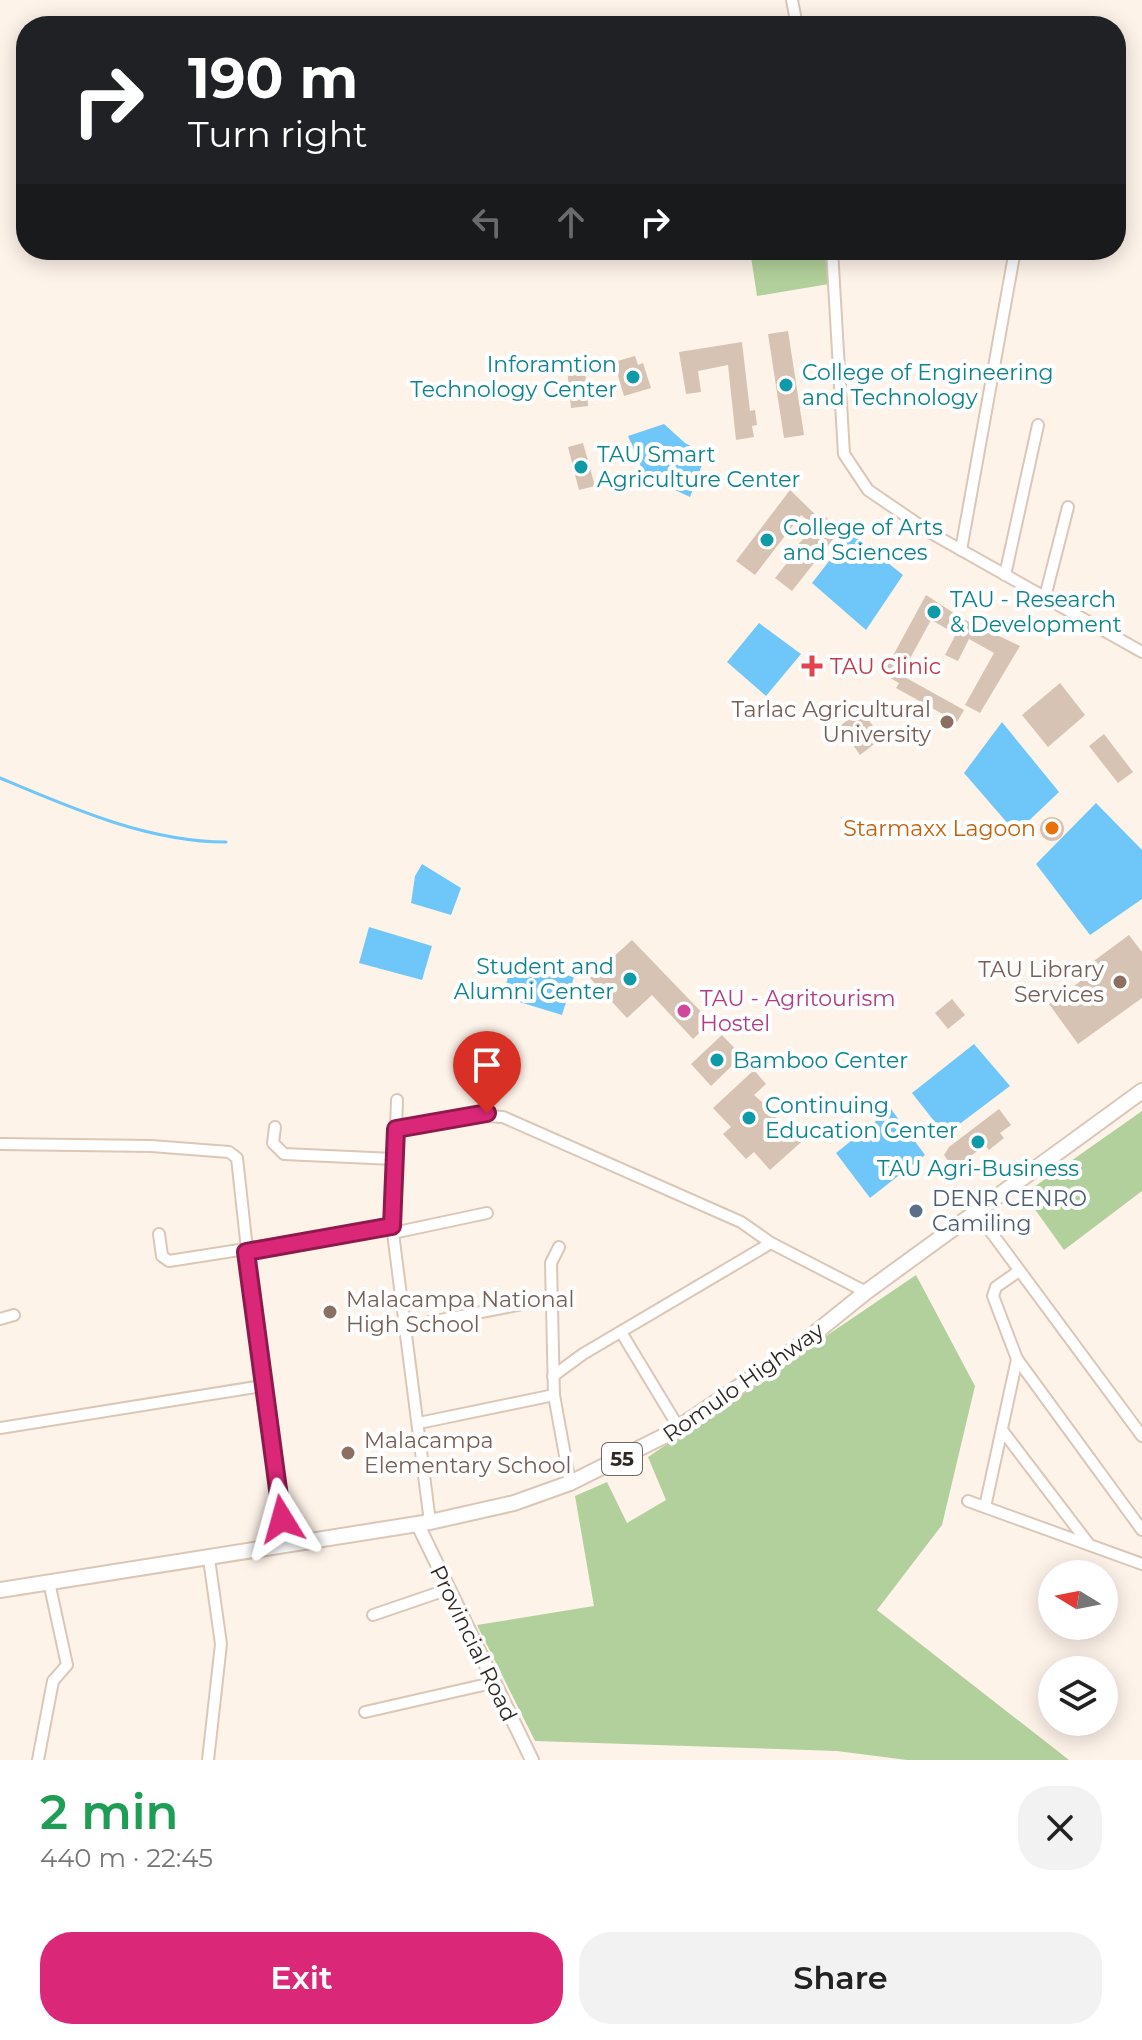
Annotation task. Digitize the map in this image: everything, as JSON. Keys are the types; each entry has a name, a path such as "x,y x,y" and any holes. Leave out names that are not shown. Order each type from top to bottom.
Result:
{"highway":[{"name":"Romulo Highway","path":"0,1590 424,1523 514,1503 570,1483 679,1428 799,1346 866,1292 1142,1091"}],"main road":[{"name":"Provincial Road","path":"424,1523 449,1589 532,1760"}],"street":[{"path":"833,260 844,454 868,490 961,550 1142,652"},
{"path":"961,550 1013,260"},
{"path":"1005,575 1038,425"},
{"path":"1045,597 1068,507"},
{"path":"397,1100 392,1230 419,1423 424,1523"},
{"path":"396,1129 470,1115 503,1117 741,1222 771,1243 866,1292"},
{"path":"275,1127 273,1143 284,1154 394,1159"},
{"path":"0,1144 151,1146 229,1152 237,1158 262,1386 286,1546"},
{"path":"159,1234 162,1256 169,1261 392,1230 487,1213"},
{"path":"977,1213 1142,1436"},
{"path":"553,1376 771,1243"},
{"path":"559,1247 551,1263 553,1376 570,1483"},
{"path":"1019,1271 996,1287 993,1296 1017,1359 1142,1530"},
{"path":"404,1327 554,1298"},
{"path":"0,1319 14,1315"},
{"path":"621,1332 679,1428"},
{"path":"985,1507 1017,1359"},
{"path":"0,1428 262,1386"},
{"path":"419,1423 554,1395"},
{"path":"1002,1430 1089,1545"},
{"path":"968,1501 1142,1564"},
{"path":"208,1760 221,1644 209,1559"},
{"path":"38,1760 53,1681 67,1665 49,1582"},
{"path":"373,1615 449,1589"},
{"path":"365,1712 492,1683"}],"green space":[{"path":"752,260 825,260 829,284 757,296"},
{"path":"1142,1111 1142,1191 1064,1250 1024,1194"},
{"path":"916,1275 975,1386 942,1525 877,1610 1069,1760 907,1760 837,1751 535,1741 477,1625 594,1606 575,1496 607,1482 627,1523 666,1500 648,1457"}],"water":[{"path":"664,424 685,443 706,454 690,497 645,476 628,436"},
{"path":"851,533 903,575 866,630 812,583"},
{"path":"759,623 801,654 766,696 727,662"},
{"path":"1002,722 1059,792 1016,833 964,773"},
{"path":"1096,803 1142,850 1142,899 1090,935 1036,864"},
{"path":"422,864 461,888 451,915 411,903 415,876"},
{"path":"369,927 432,946 422,980 359,963"},
{"path":"512,961 574,977 562,1015 503,997"},
{"path":"974,1044 1010,1086 945,1135 912,1093"},
{"path":"891,1109 925,1155 870,1198 836,1153"}],"building":[{"name":"College of Engineering and Technology","path":"788,331 804,435 784,438 768,334"},
{"path":"742,342 750,411 755,410 757,425 752,426 754,437 736,440 728,365 698,371 701,392 686,394 679,352"},
{"name":"Inforamtion Technology Center","path":"635,356 638,365 643,363 651,388 624,396 614,362"},
{"path":"584,358 588,406 571,408 566,359"},
{"name":"TAU Smart Agriculture Center","path":"583,443 595,486 579,490 568,447"},
{"name":"College of Arts and Sciences","path":"790,490 820,519 823,515 841,529 792,591 775,578 795,553 792,551 815,526 801,515 755,575 736,561"},
{"path":"926,595 963,619 1020,646 980,713 965,705 994,653 969,639 958,661 945,655 956,634 931,620 901,675 964,710 957,722 896,688 899,683 883,674"},
{"path":"1060,683 1085,715 1048,747 1022,715"},
{"path":"861,710 882,738 860,755 840,726"},
{"path":"1104,734 1133,772 1118,783 1089,746"},
{"name":"Starmaxx Lagoon","path":"1052,817 1061,820 1064,829 1061,838 1052,841 1043,838 1040,829 1043,820"},
{"path":"1129,935 1142,952 1142,998 1078,1044 1049,1004 1092,973 1087,966"},
{"name":"Student and Alumni Center","path":"632,940 711,1022 693,1039 652,995 627,1018 590,978"},
{"path":"952,999 965,1015 948,1029 935,1013"},
{"name":"Bamboo Center","path":"722,1035 742,1056 711,1086 691,1064"},
{"name":"Continuing Education Center","path":"754,1070 766,1084 754,1095 778,1116 773,1120 785,1134 797,1123 808,1136 770,1170 754,1152 746,1159 723,1134 731,1127 713,1108"},
{"name":"TAU Agri-Business","path":"999,1109 1011,1125 1000,1133 1004,1138 989,1150 985,1145 954,1169 944,1155 949,1147"}],"waterway":[{"path":"0,778 139,830 226,842"}],"place":[{"name":"Inforamtion Technology Center","path":"633,377"},
{"name":"College of Engineering and Technology","path":"786,385"},
{"name":"TAU Smart Agriculture Center","path":"581,467"},
{"name":"College of Arts and Sciences","path":"767,540"},
{"name":"TAU - Research & Development","path":"934,612"},
{"name":"TAU Clinic","path":"812,666"},
{"name":"Tarlac Agricultural University","path":"947,722"},
{"name":"Starmaxx Lagoon","path":"1052,828"},
{"name":"Student and Alumni Center","path":"630,979"},
{"name":"TAU Library Services","path":"1120,982"},
{"name":"TAU - Agritourism Hostel","path":"684,1011"},
{"name":"Bamboo Center","path":"717,1060"},
{"name":"Continuing Education Center","path":"749,1118"},
{"name":"TAU Agri-Business","path":"978,1142"},
{"name":"DENR CENRO Camiling","path":"916,1211"},
{"name":"Malacampa National High School","path":"330,1312"},
{"name":"Malacampa Elementary School","path":"348,1453"}],"route":[{"path":"282,1519 246,1252 392,1226 396,1129 487,1113"}]}
